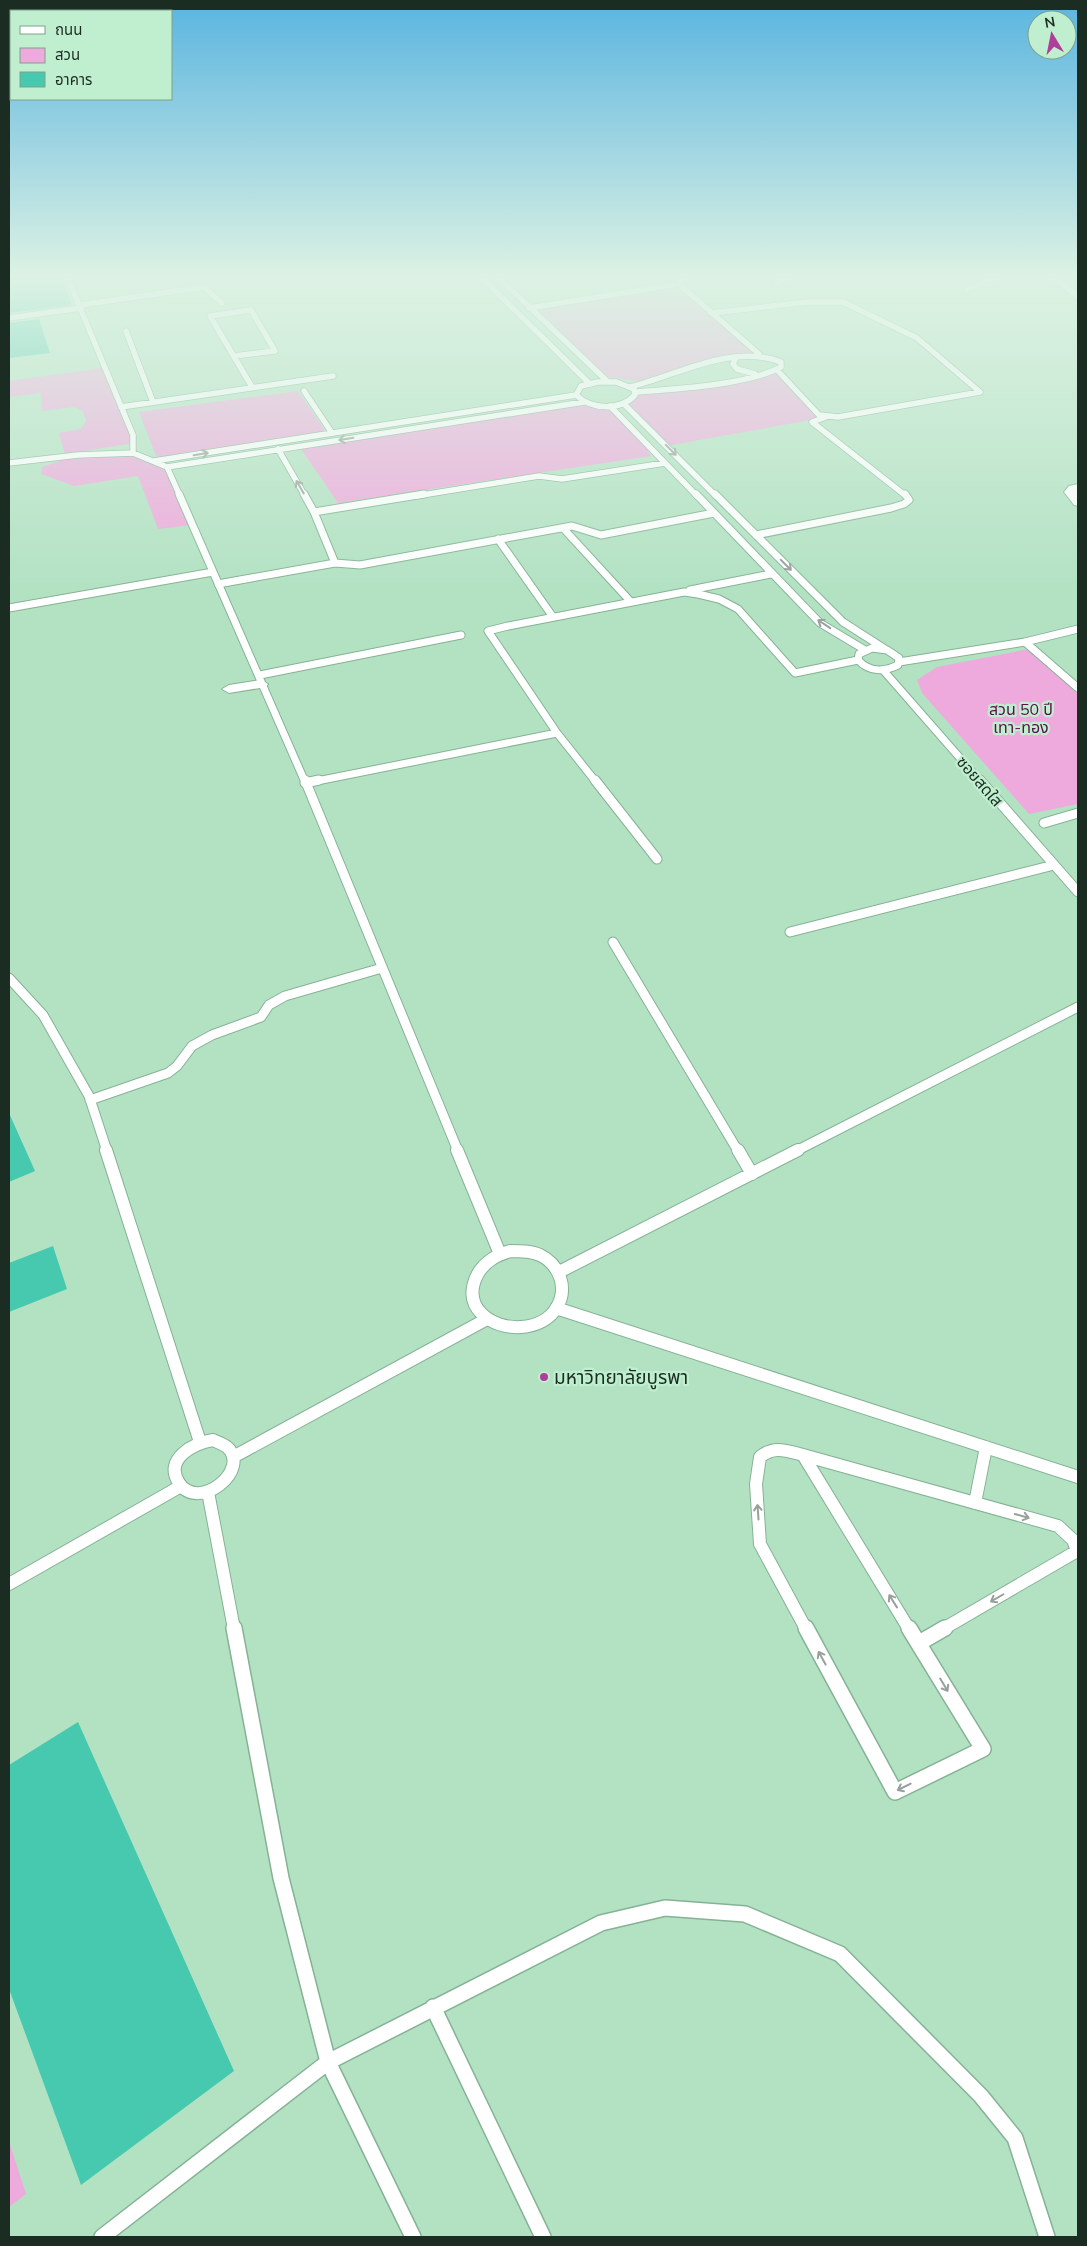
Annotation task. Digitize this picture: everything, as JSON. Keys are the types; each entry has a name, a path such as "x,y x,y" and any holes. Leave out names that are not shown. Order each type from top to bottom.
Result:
{"street":[{"path":"1078,488 1070,492 1078,502"},
{"path":"229,689 261,679"}],"lane":[{"path":"110,379 133,435 133,452"},
{"path":"144,379 153,402"},
{"path":"247,379 252,388"},
{"path":"121,407 314,379"},
{"path":"585,379 589,383"},
{"path":"630,387 661,379"},
{"path":"635,392 732,379"},
{"path":"785,379 819,415 826,417"},
{"path":"756,535 891,508 910,500 812,422 826,417 856,414 980,392 965,379"},
{"path":"576,395 578,388 589,383 608,381 630,387 635,392"},
{"path":"304,391 332,433"},
{"path":"9,463 78,455 133,452 167,467 584,402 610,406 624,404 633,399 635,392"},
{"path":"576,395 584,402"},
{"path":"153,461 576,395"},
{"path":"624,404 843,622 885,650 896,655 899,662"},
{"path":"610,406 771,574 820,622 865,650 885,650"},
{"path":"278,449 314,512 335,563"},
{"path":"314,512 539,476 562,479 665,463"},
{"path":"167,467 261,679 500,1254"},
{"path":"218,584 335,563 360,565 572,526 601,535 636,530 714,513"},
{"path":"563,528 631,602"},
{"path":"498,540 553,617"},
{"path":"9,608 213,572"},
{"path":"657,860 557,733 488,631 771,574"},
{"path":"684,592 712,596 727,601 738,609 795,673 858,660 859,654 865,650"},
{"path":"883,670 894,668 899,662 1025,642 1078,629"},
{"path":"261,679 460,635"},
{"path":"1025,642 1078,688"},
{"name":"ซอยสดใส","path":"858,660 870,669 883,670 1078,892"},
{"path":"305,783 557,733"},
{"path":"1044,823 1078,813"},
{"path":"790,932 1054,865"},
{"path":"613,942 752,1174"},
{"path":"90,1100 168,1073 178,1066 192,1046 212,1035 261,1017 269,1005 285,996 382,968"},
{"path":"9,978 43,1015 90,1100 200,1442"},
{"path":"559,1272 1078,1007"},
{"path":"525,1251 540,1255 550,1261 559,1272 564,1287 561,1300 552,1315 539,1324 523,1327 501,1326 487,1319 477,1308 473,1299 472,1286 477,1272 486,1261 500,1254 525,1251"},
{"path":"556,1308 1078,1477"},
{"path":"233,1457 487,1319"},
{"path":"213,1440 222,1443 229,1448 234,1466 226,1481 218,1488 198,1493 189,1491 181,1486 177,1478 176,1469 178,1460 184,1451 200,1442 213,1440"},
{"path":"975,1503 986,1447"},
{"path":"802,1455 983,1749 895,1792 760,1544 756,1484 760,1457 767,1451 781,1449 1058,1526 1074,1540 1077,1551 919,1643"},
{"path":"9,1584 181,1486"},
{"path":"208,1492 281,1878 328,2062 413,2237"},
{"path":"102,2237 328,2062 601,1924 665,1908 745,1914 840,1954 981,2096 1015,2138 1047,2237"},
{"path":"434,2007 543,2237"}],"green space":[{"path":"25,379 107,379 134,443 65,454 59,433 81,429 86,421 83,411 74,407 42,411 41,393 9,397 9,381"},
{"path":"622,379 654,379 646,381"},
{"path":"741,379 785,379 822,418 666,446 627,406 639,394"},
{"path":"298,391 326,432 157,458 139,412"},
{"path":"584,402 612,409 641,439 651,456 338,503 301,449"},
{"path":"78,455 139,455 163,466 192,525 158,529 138,476 74,486 41,474 42,467"},
{"name":"สวน 50 ปี เทา-ทอง","path":"1029,649 1078,694 1078,804 1029,814 922,693 917,680 937,667"},
{"path":"9,2141 26,2194 9,2207"}],"building":[{"path":"9,1113 35,1171 9,1182"},
{"path":"53,1246 67,1289 9,1312 9,1263"},
{"path":"78,1722 234,2071 81,2185 9,1989 9,1765"}],"place":[{"name":"มหาวิทยาลัยบูรพา","path":"544,1377"}]}
